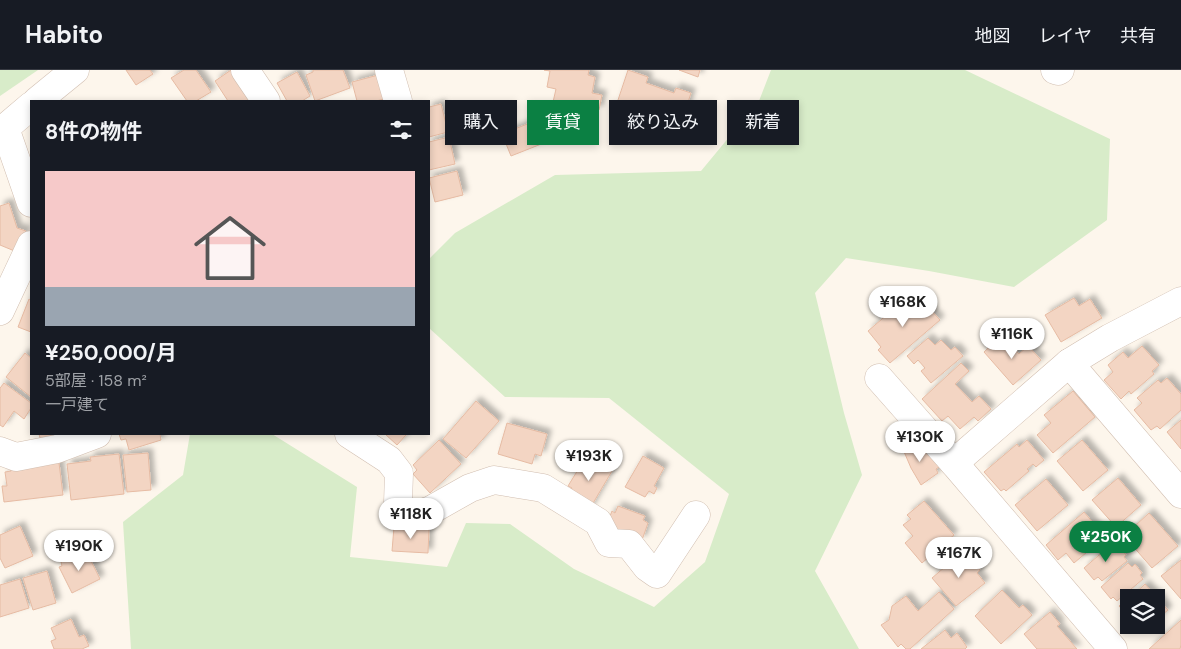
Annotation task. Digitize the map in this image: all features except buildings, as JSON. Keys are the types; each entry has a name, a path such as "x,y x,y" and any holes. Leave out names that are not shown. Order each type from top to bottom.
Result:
{"street":[{"path":"38,100 75,70"},
{"path":"245,70 265,100"},
{"path":"390,70 398,100"},
{"path":"1055,70 1060,70"},
{"path":"30,107 5,128 30,200"},
{"path":"0,311 24,278 30,250"},
{"path":"954,463 1070,363 1110,338 1181,301"},
{"path":"1070,363 1181,494"},
{"path":"879,378 1113,649"},
{"path":"0,451 16,457 57,450 94,435"},
{"path":"351,435 389,460 399,473 398,504 410,517 431,510 470,488 494,480 543,488 598,522 609,543 629,544 647,567 657,574 696,515"}],"green space":[{"path":"0,70 38,70 0,96"},
{"path":"771,70 965,70 1110,139 1107,220 1014,287 846,258 815,293 844,413 862,475 815,571 859,649 131,649 123,522 183,475 190,435 274,435 357,487 350,557 447,567 466,523 510,524 574,569 654,607 705,562 729,494 609,398 505,397 430,329 430,258 455,233 555,175 701,171 727,140 727,145 799,145 799,100 759,100"}]}
